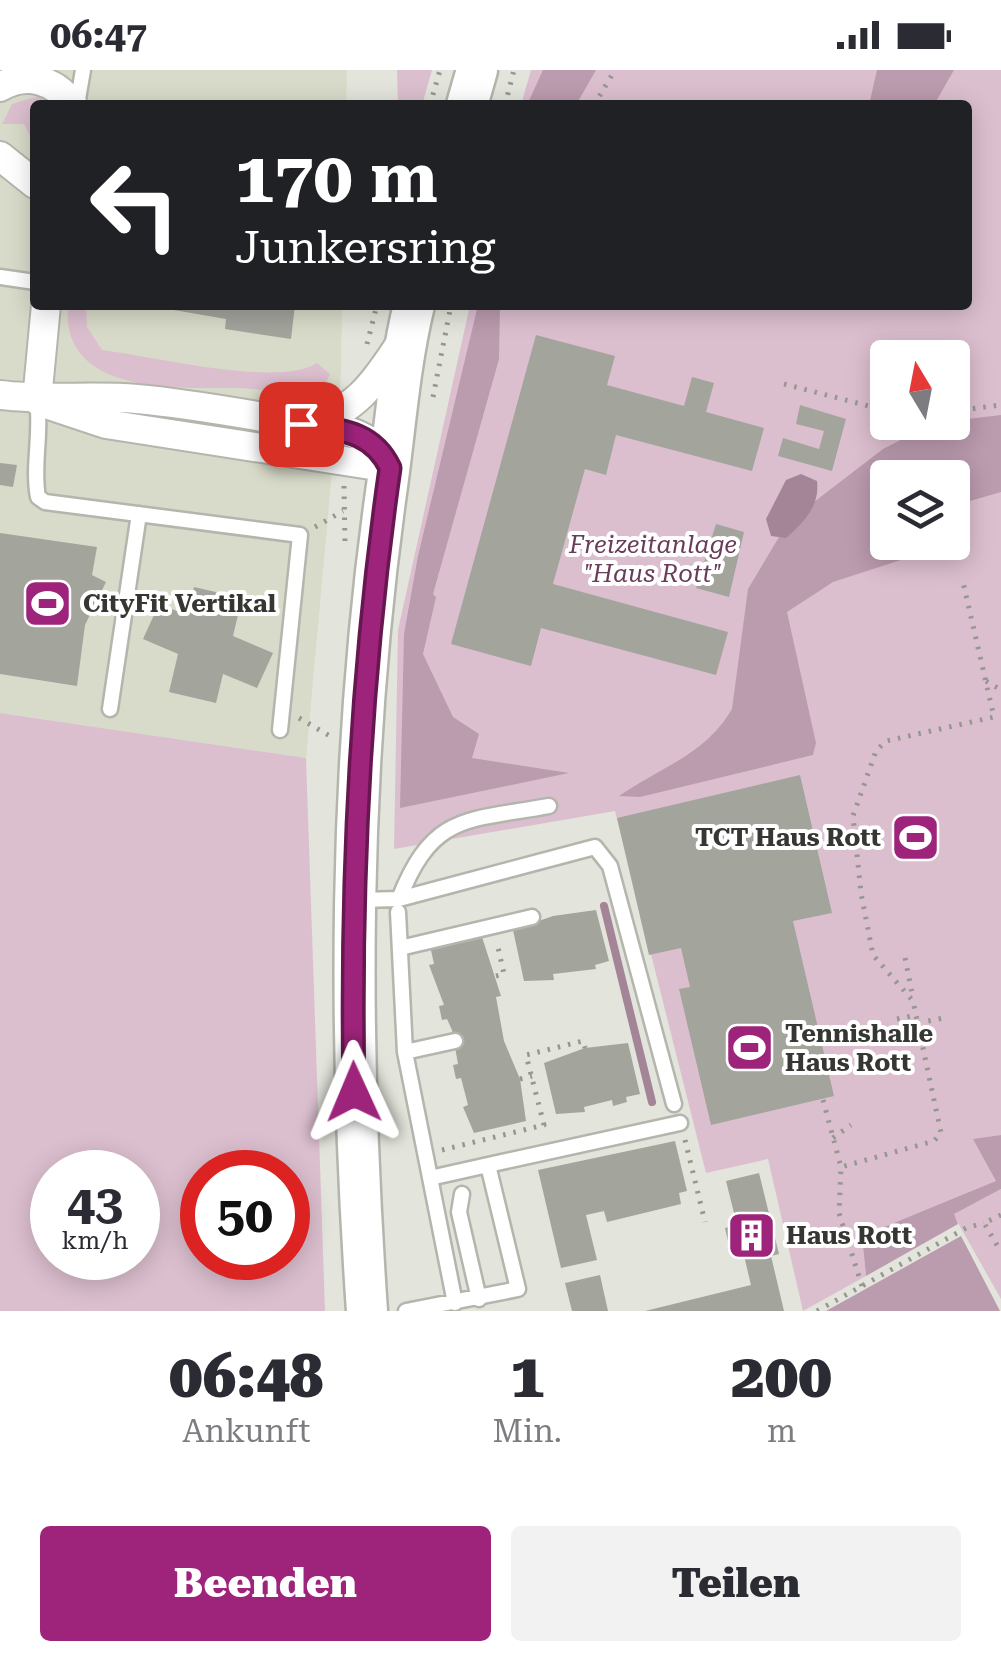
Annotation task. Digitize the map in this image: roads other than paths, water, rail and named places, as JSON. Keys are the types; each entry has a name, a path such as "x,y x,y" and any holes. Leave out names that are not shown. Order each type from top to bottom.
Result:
{"main road":[{"path":"468,100 477,70"},
{"path":"367,1311 354,1131 354,900 364,682 412,312"}],"street":[{"path":"0,87 16,80 66,91"},
{"path":"0,156 30,180"},
{"path":"38,400 46,310"},
{"path":"301,424 334,415 368,391 412,312"},
{"path":"0,396 143,400 358,434 380,449 390,468"},
{"path":"38,400 106,424 390,468"}],"lane":[{"path":"66,91 83,70"},
{"path":"0,278 30,281"},
{"path":"38,400 38,498 300,536 280,723"},
{"path":"110,710 139,514"},
{"path":"455,1303 405,1052 398,905 416,857 439,833 549,806"},
{"path":"354,900 398,905 595,847 610,866 674,1104"},
{"path":"400,948 532,917"},
{"path":"405,1052 455,1041"},
{"path":"430,1178 680,1123"},
{"path":"406,1311 518,1289 488,1165"},
{"path":"462,1194 458,1212 479,1299"}],"waterway":[{"path":"604,906 652,1102"}],"place":[{"name":"CityFit Vertikal","path":"48,603"},
{"name":"TCT Haus Rott","path":"916,837"},
{"name":"Tennishalle Haus Rott","path":"750,1047"},
{"name":"Haus Rott","path":"751,1235"}],"park label":[{"name":"Freizeitanlage \"Haus Rott\"","path":"653,558"}]}
